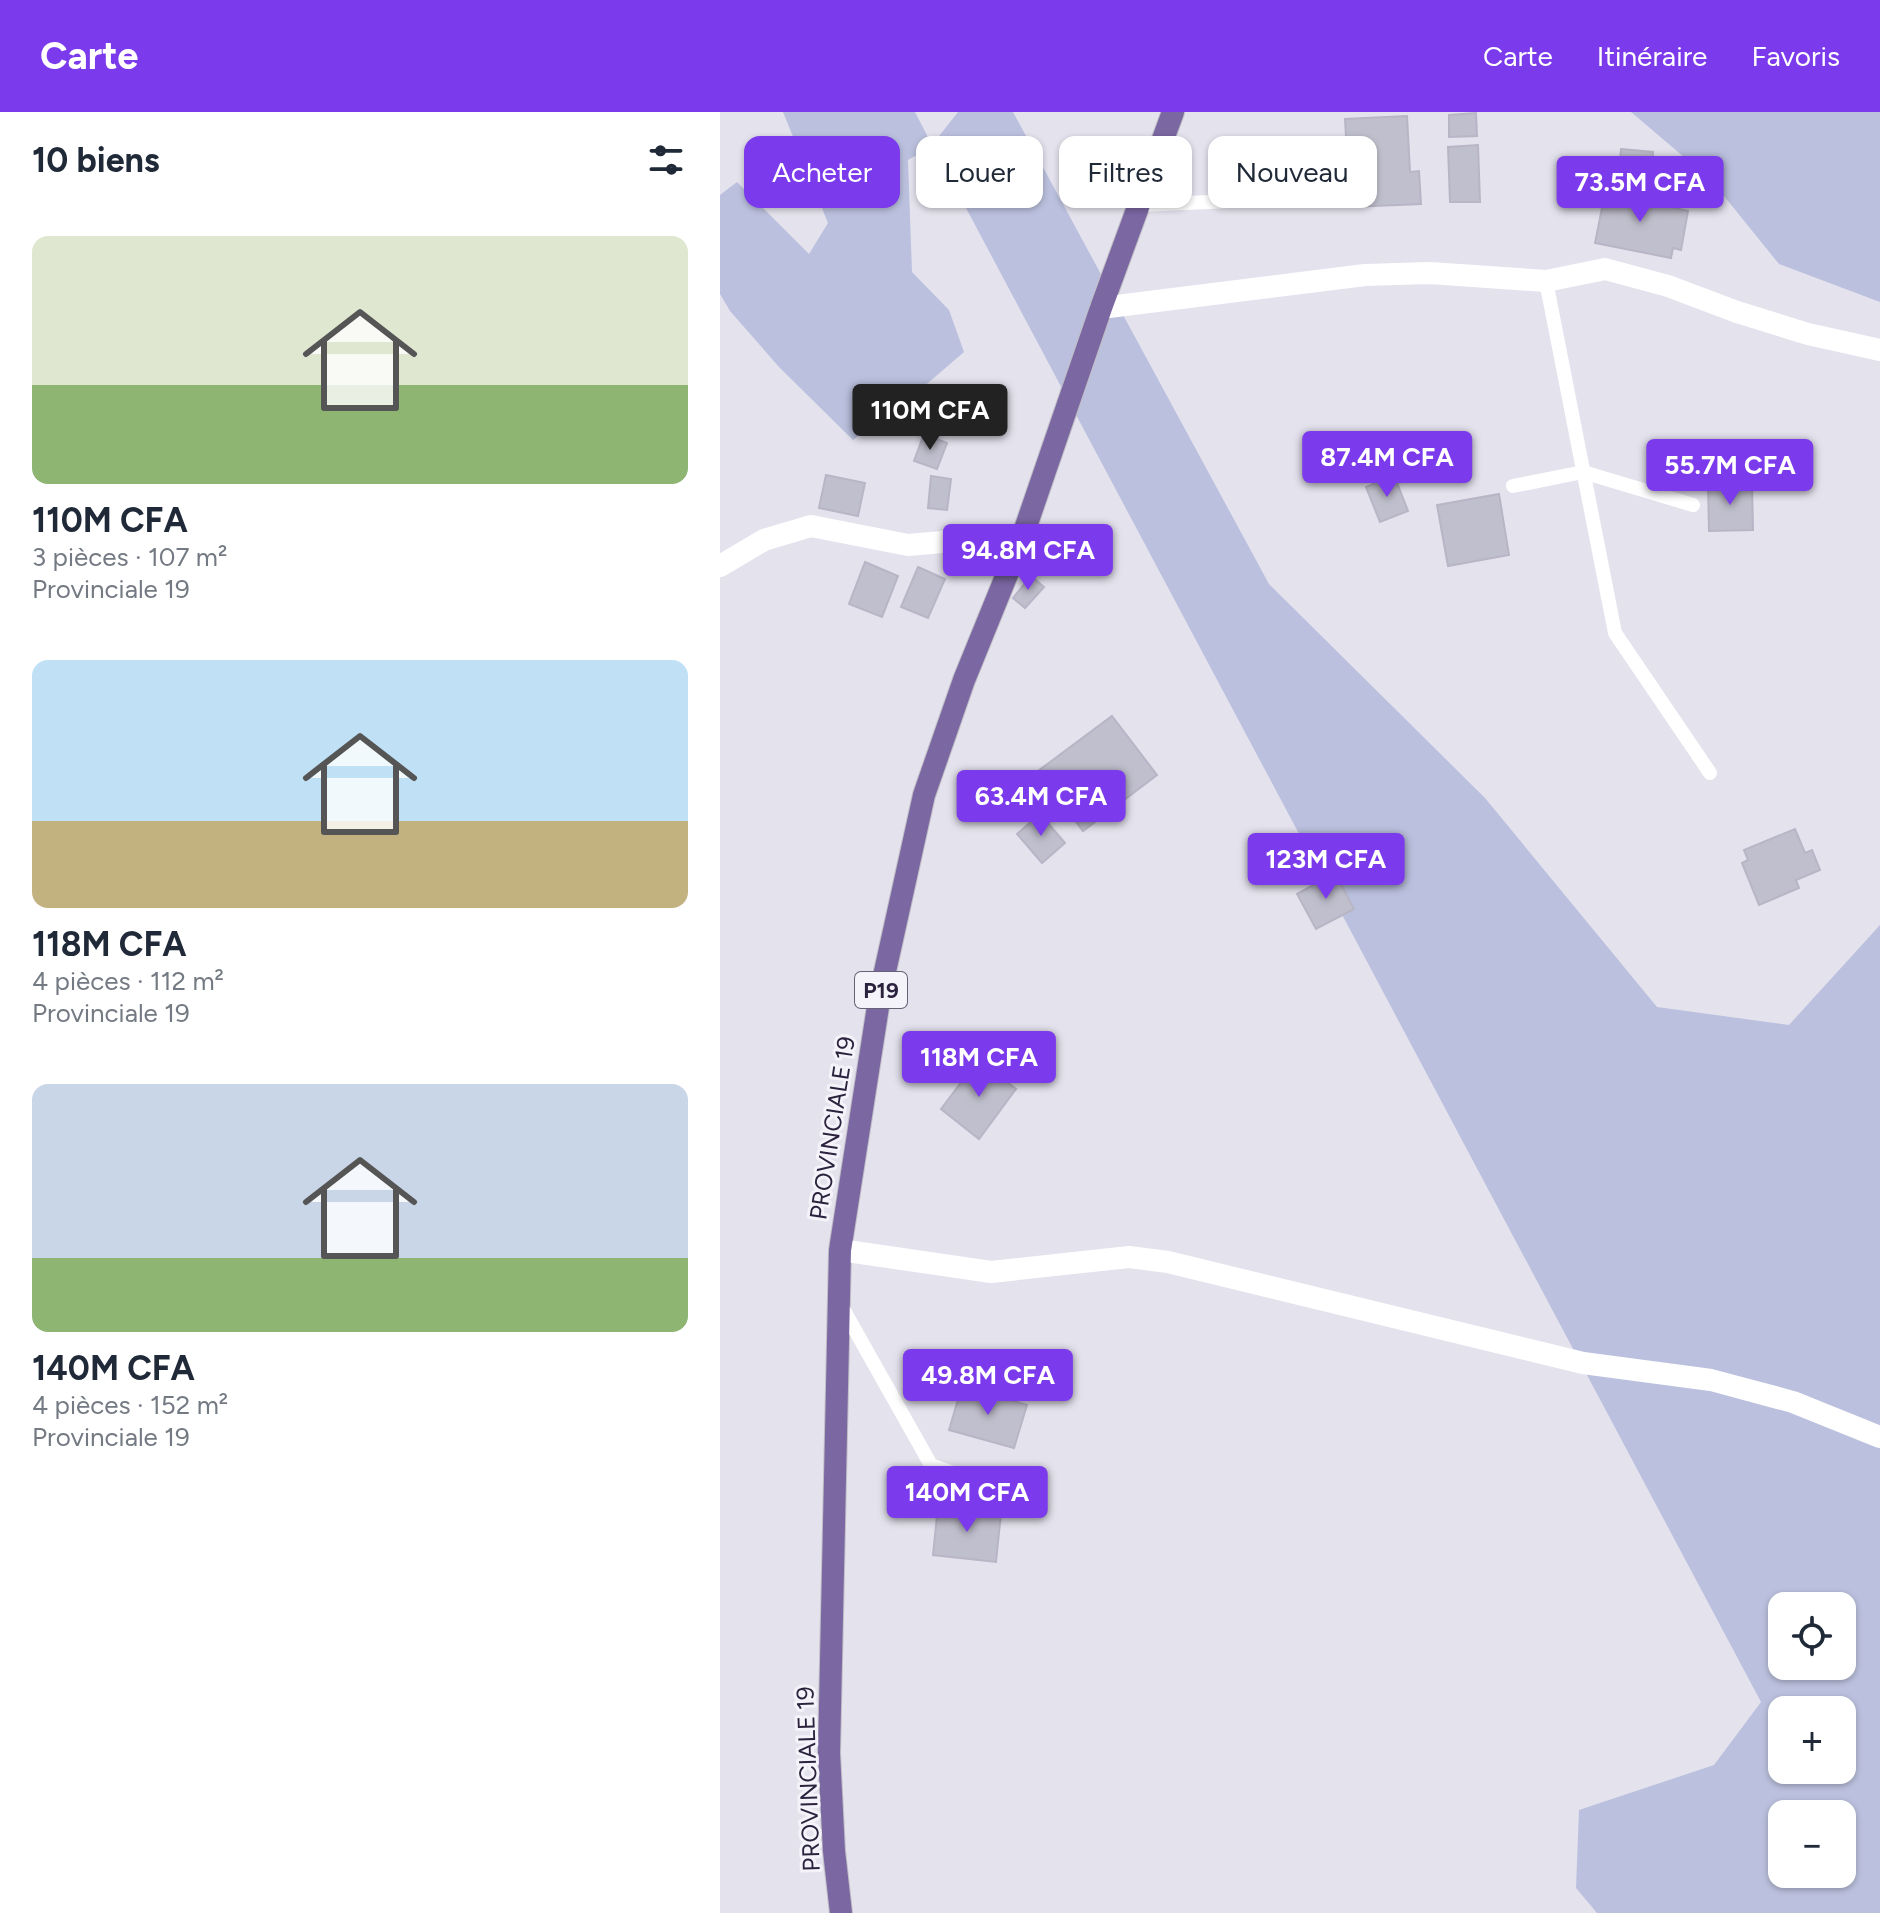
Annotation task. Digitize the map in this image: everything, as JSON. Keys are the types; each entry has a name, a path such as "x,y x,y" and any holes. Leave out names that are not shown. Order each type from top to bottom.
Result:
{"main road":[{"name":"PROVINCIALE 19","path":"1164,136 1173,112"},
{"name":"PROVINCIALE 19","path":"841,1913 829,1753 840,1250 877,1008 924,795 964,680 1023,535 1138,208"}],"street":[{"path":"1101,308 1365,275 1430,273 1546,281 1605,269 1668,286 1808,334 1880,350"},
{"path":"720,566 764,540 811,526 908,545 1023,535"},
{"path":"840,1250 991,1272 1129,1257 1168,1262 1583,1363 1711,1380 1793,1402 1880,1437"}],"lane":[{"path":"1546,281 1615,633 1710,773"},
{"path":"1513,486 1583,472 1693,505"},
{"path":"840,1250 842,1311 931,1465 967,1478"}],"shaded area":[{"path":"783,112 915,112 927,136 916,136 916,156 908,160 912,272 949,310 964,352 853,440 779,367 730,311 720,294 720,195 737,182 744,189 744,208 763,208 809,254 828,223 822,208 900,208 900,136 793,136"},
{"path":"958,112 1013,112 1026,136 939,136"},
{"path":"1631,112 1880,112 1880,302 1779,264 1711,180"},
{"path":"1043,167 1059,197 1059,208 1065,208 1269,584 1485,798 1657,1007 1789,1025 1880,925 1880,1913 1597,1913 1576,1888 1579,1810 1714,1765 1761,1702 966,208 1043,208"}],"building":[{"path":"1476,113 1477,136 1449,137 1449,115"},
{"path":"1407,116 1410,172 1419,171 1421,204 1377,206 1377,136 1346,136 1345,119"},
{"path":"1478,145 1480,202 1450,202 1448,147"},
{"path":"1621,149 1653,152 1651,177 1619,174"},
{"path":"1606,188 1662,199 1661,205 1688,211 1681,250 1673,248 1671,258 1595,243"},
{"path":"924,434 947,443 937,469 914,461"},
{"path":"826,475 865,483 858,516 819,508"},
{"path":"1394,475 1408,511 1380,522 1366,487"},
{"path":"931,476 951,479 947,510 928,508"},
{"path":"1708,483 1752,483 1753,530 1709,531"},
{"path":"1499,494 1509,555 1448,566 1437,505"},
{"path":"865,562 898,576 882,617 849,604"},
{"path":"918,567 945,579 928,618 901,607"},
{"path":"1031,576 1044,587 1025,608 1013,598"},
{"path":"1112,716 1157,775 1083,831 1038,771"},
{"path":"1040,814 1065,843 1042,863 1017,834"},
{"path":"1795,829 1805,853 1812,850 1820,870 1796,880 1799,888 1759,905 1742,863 1748,860 1744,850"},
{"path":"1335,873 1354,909 1316,929 1297,894"},
{"path":"978,1060 1016,1089 979,1139 941,1109"},
{"path":"962,1386 1027,1405 1014,1448 949,1430"},
{"path":"938,1506 1001,1513 996,1562 933,1555"}]}
